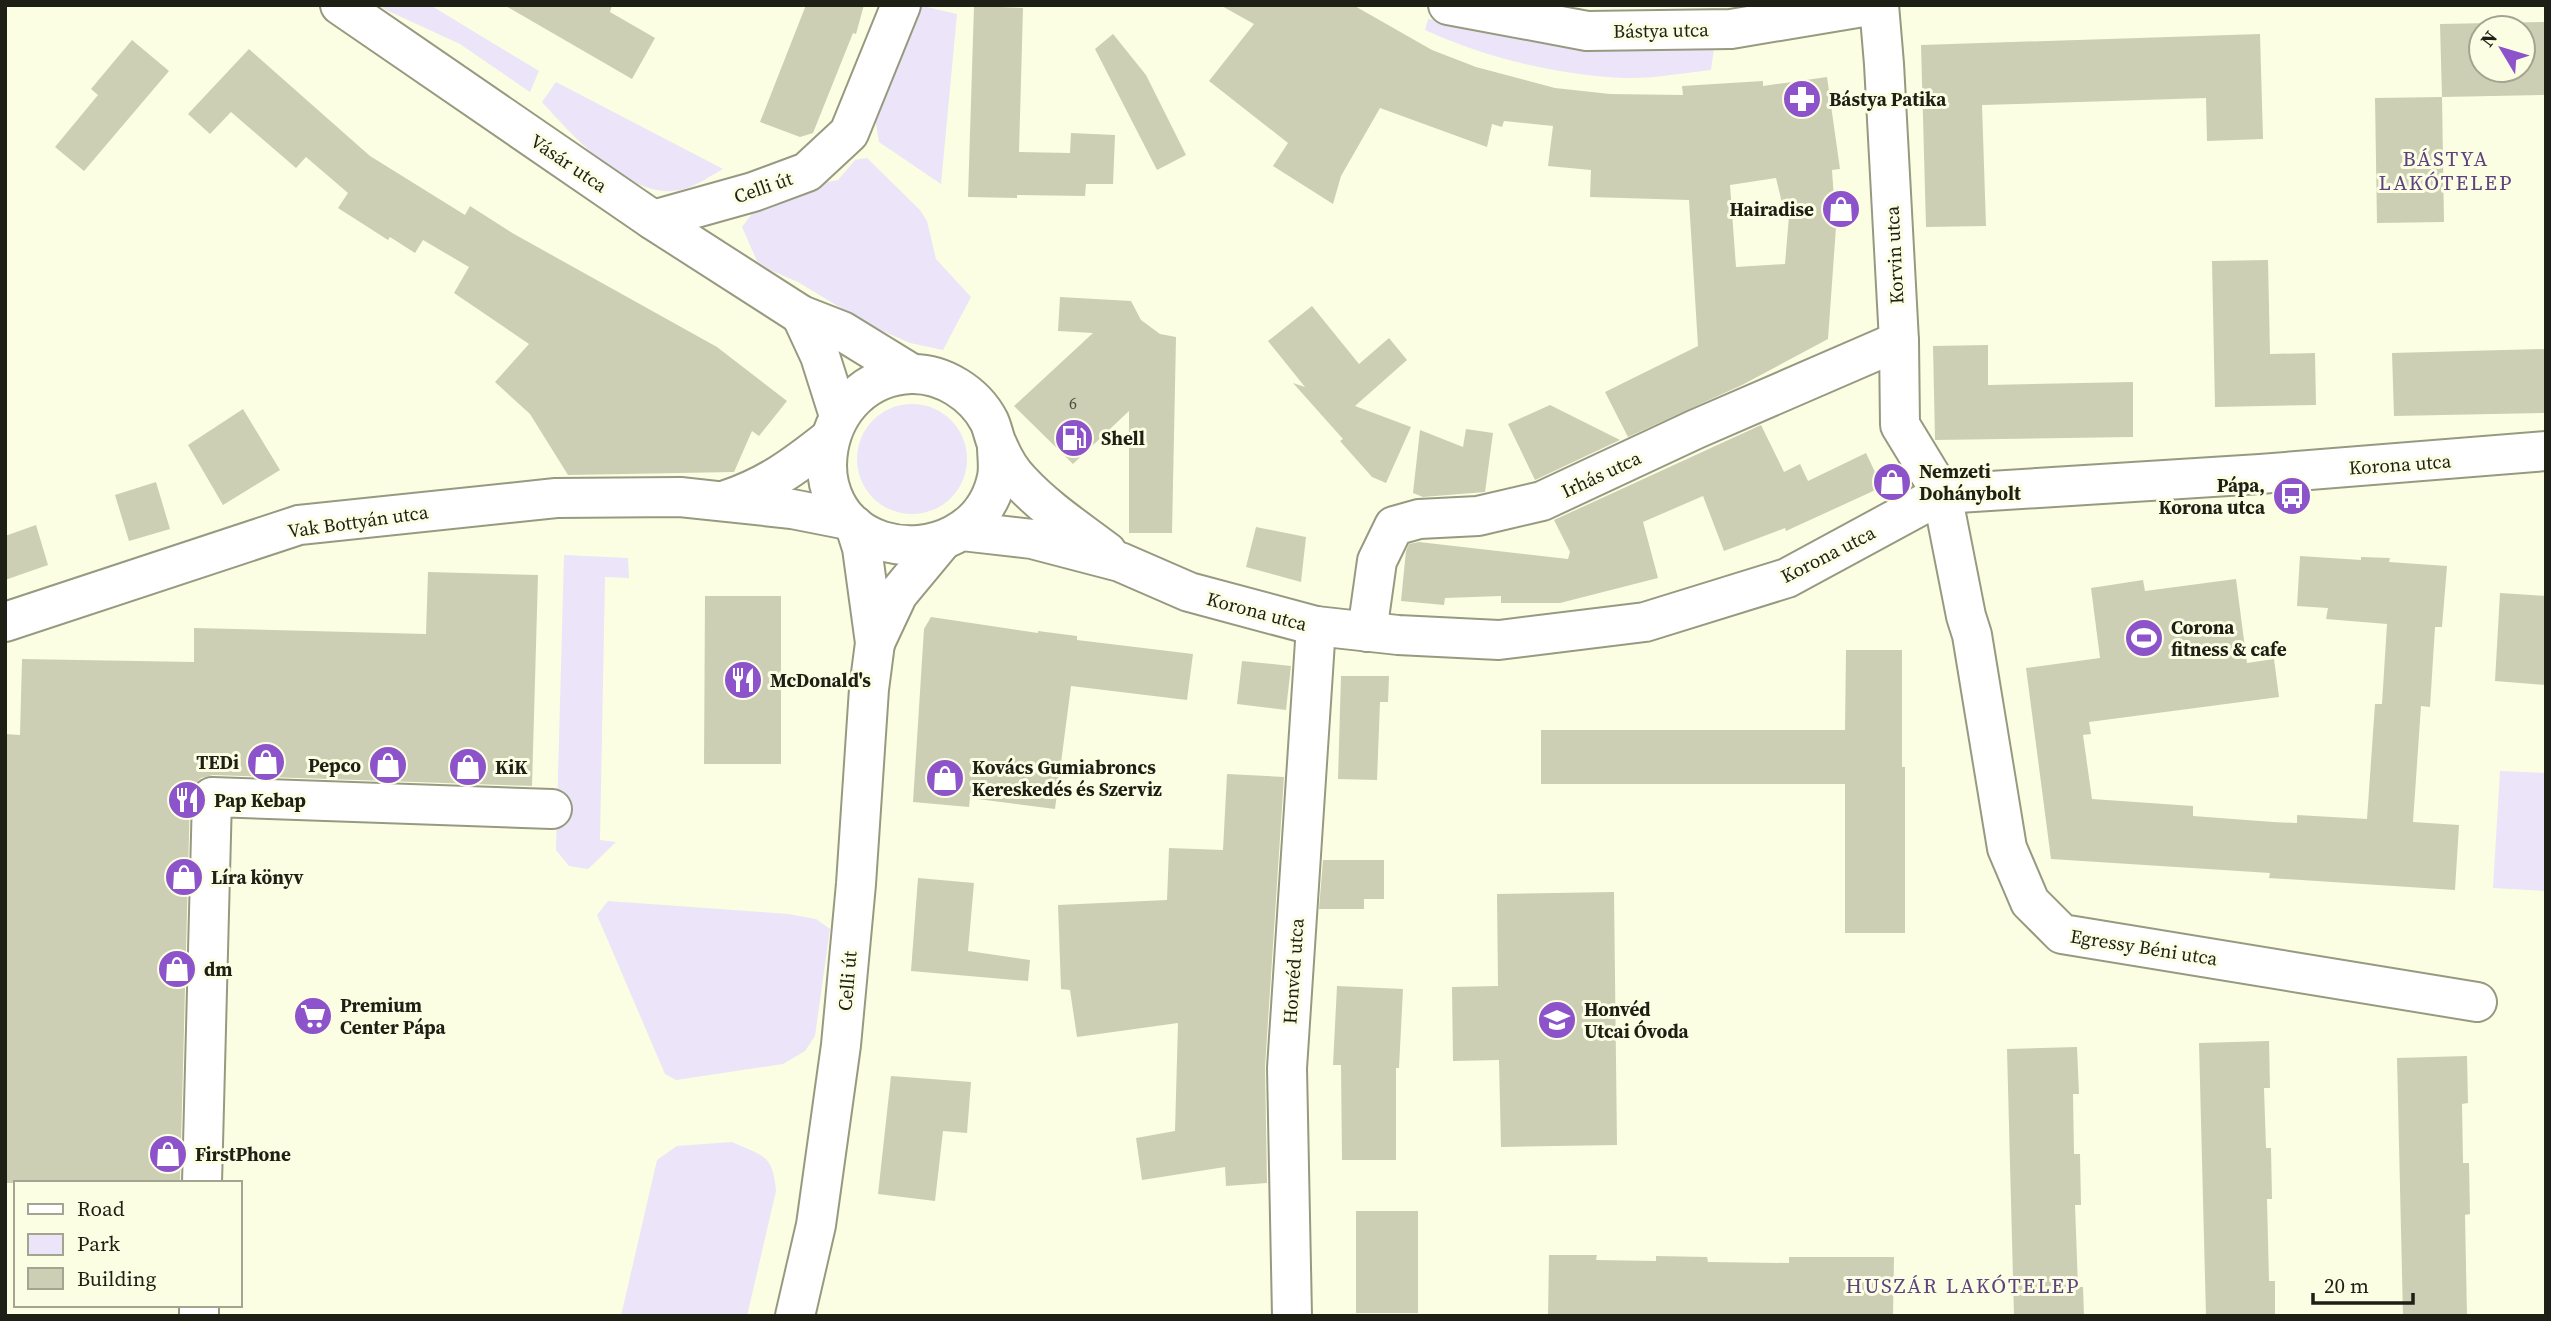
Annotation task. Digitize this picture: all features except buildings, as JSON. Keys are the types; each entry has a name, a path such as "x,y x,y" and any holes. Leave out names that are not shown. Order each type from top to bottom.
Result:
{"street":[{"name":"Vásár utca","path":"340,5 653,220 802,315 842,331 912,374"},
{"name":"Celli út","path":"653,220 753,192 807,172 849,133 901,5"},
{"name":"Bástya utca","path":"1448,5 1587,31 1731,29 1877,5"},
{"name":"Korvin utca","path":"1877,5 1884,64 1899,341 1900,425 1942,494"},
{"path":"802,315 820,356 834,428"},
{"name":"Irhás utca","path":"1367,632 1377,561 1394,526 1419,519 1478,516 1542,501 1696,429 1899,341"},
{"path":"912,374 934,377 954,385 975,401 989,421 997,446 997,478 984,508 952,536 920,546 898,545 876,539 851,523 834,496 826,459 834,428 852,399 870,385 891,377 912,374"},
{"name":"Vak Bottyán utca","path":"724,500 752,491 789,471 834,428"},
{"name":"Korona utca","path":"997,446 1019,481 1120,562"},
{"name":"Korona utca","path":"952,536 1031,539 1120,562 1189,592 1316,626 1499,640 1645,622 1787,578 1942,494 2260,474 2546,451"},
{"name":"Egressy Béni utca","path":"1942,494 1972,635 2007,848 2030,902 2062,934 2477,1002"},
{"name":"Vak Bottyán utca","path":"5,622 299,525 556,498 680,497 724,500 851,523"},
{"name":"Celli út","path":"795,1316 816,1225 841,1045 856,884 869,689 875,643 862,548 851,523"},
{"name":"Celli út","path":"875,643 898,594 952,536"},
{"name":"Honvéd utca","path":"1292,1316 1287,1068 1316,626"},
{"path":"202,1181 212,797 552,809"}],"green space":[{"path":"381,5 430,5 539,71 530,92 460,44 384,9"},
{"path":"918,5 957,14 941,184 879,142 875,118"},
{"path":"1428,19 1714,48 1711,70 1624,78 1548,69 1497,57 1448,40 1425,30"},
{"path":"556,82 723,169 684,189 665,191 645,187 625,177 587,148 542,102"},
{"path":"867,158 920,210 927,221 936,259 971,297 943,350 910,343 869,325 798,282 770,270 757,261 742,227 760,203 812,185 838,180 855,160"},
{"path":"912,404 933,408 951,420 963,438 967,459 963,480 951,498 933,510 912,514 891,510 873,498 861,480 857,459 861,438 873,420 891,408"},
{"path":"564,555 628,558 629,578 605,577 600,840 616,842 588,869 569,866 556,850"},
{"path":"2500,771 2546,773 2546,891 2493,888"},
{"path":"608,901 788,914 816,919 830,929 815,1036 805,1051 783,1064 676,1080 665,1074 597,915"},
{"path":"732,1142 764,1158 769,1163 775,1179 776,1191 747,1316 621,1316 657,1160 677,1146"}],"place":[{"name":"Bástya Patika","path":"1802,99"},
{"name":"Hairadise","path":"1841,209"},
{"name":"Shell","path":"1074,438"},
{"name":"Nemzeti Dohánybolt","path":"1892,482"},
{"name":"Pápa, Korona utca","path":"2292,496"},
{"name":"Corona fitness & cafe","path":"2144,638"},
{"name":"McDonald's","path":"743,680"},
{"name":"TEDi","path":"266,762"},
{"name":"Pepco","path":"388,765"},
{"name":"KiK","path":"468,767"},
{"name":"Kovács Gumiabroncs Kereskedés és Szerviz","path":"945,778"},
{"name":"Pap Kebap","path":"187,800"},
{"name":"Líra könyv","path":"184,877"},
{"name":"dm","path":"177,969"},
{"name":"Premium Center Pápa","path":"313,1016"},
{"name":"Honvéd Utcai Óvoda","path":"1557,1020"},
{"name":"FirstPhone","path":"168,1154"}],"district":[{"name":"BÁSTYA LAKÓTELEP","path":"2446,171"},
{"name":"HUSZÁR LAKÓTELEP","path":"1963,1286"}]}
